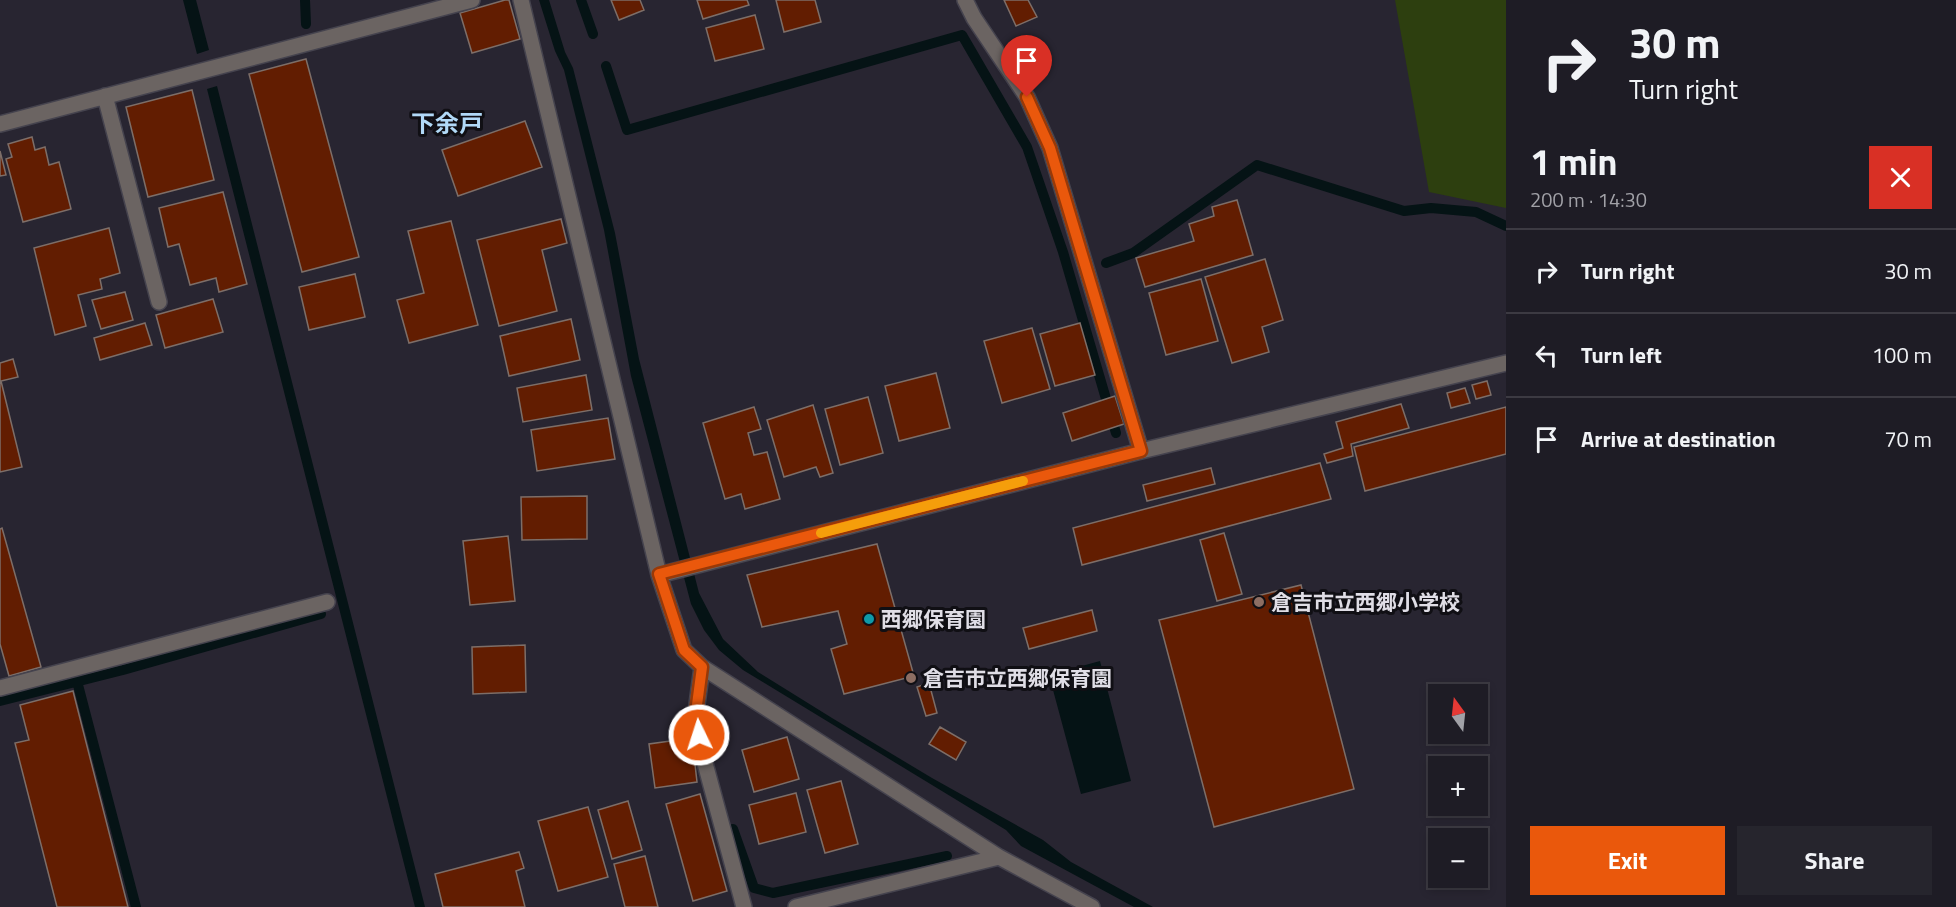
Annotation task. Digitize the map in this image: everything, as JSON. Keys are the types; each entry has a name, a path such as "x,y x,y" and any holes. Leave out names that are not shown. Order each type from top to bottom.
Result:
{"street":[{"path":"0,124 472,0"},
{"path":"521,0 659,574 684,650 702,667 999,857 1092,907"},
{"path":"965,0 974,18 1027,97 1050,148 1141,451"},
{"path":"105,96 159,302"},
{"path":"659,574 1141,451 1506,363"},
{"path":"0,688 327,602"},
{"path":"702,667 695,720 744,907"},
{"path":"796,907 999,857"}],"green space":[{"path":"1395,0 1506,0 1506,208 1429,192"}],"shaded area":[{"path":"183,0 196,0 209,50 197,54"},
{"path":"539,0 549,0 565,52 573,68 615,233 639,359 699,593 723,639 758,672 932,778 1043,840 1071,862 1153,907 1134,907 1021,846 1006,830 743,670 719,650 704,630 691,604 631,376 604,230 564,70 555,51"},
{"path":"217,86 425,907 415,907 207,89"},
{"path":"1100,661 1131,781 1081,794 1049,675"}],"building":[{"path":"509,0 520,39 472,53 460,13"},
{"path":"611,0 640,0 644,10 619,20"},
{"path":"697,0 747,0 749,5 703,19"},
{"path":"776,0 815,0 821,22 784,32"},
{"path":"1004,0 1028,0 1037,17 1016,26"},
{"path":"755,15 764,49 715,61 706,28"},
{"path":"306,59 359,257 302,272 249,74"},
{"path":"192,90 214,180 148,197 126,107"},
{"path":"525,121 542,167 458,196 442,150"},
{"path":"32,137 35,150 45,147 49,165 59,162 71,209 23,222 6,159 12,157 8,144"},
{"path":"0,151 6,175 0,176"},
{"path":"223,192 247,284 219,292 216,278 190,285 179,244 168,247 159,208"},
{"path":"1237,200 1253,255 1145,287 1136,258 1194,241 1189,224 1214,216 1212,207"},
{"path":"561,219 567,243 542,250 557,311 499,326 477,240"},
{"path":"451,221 478,325 409,343 397,300 424,293 408,231"},
{"path":"109,228 120,273 100,279 102,289 78,295 86,326 55,335 34,248"},
{"path":"1265,259 1283,320 1262,327 1269,352 1232,363 1205,277"},
{"path":"355,274 365,317 309,330 299,287"},
{"path":"1201,279 1218,341 1166,355 1149,293"},
{"path":"125,292 133,320 101,329 92,300"},
{"path":"213,299 223,332 165,348 156,315"},
{"path":"571,319 580,360 509,376 500,336"},
{"path":"145,323 152,345 100,360 94,338"},
{"path":"1080,323 1095,375 1055,386 1040,334"},
{"path":"1032,328 1050,389 1002,403 984,341"},
{"path":"13,359 18,377 1,381 22,467 0,472 0,363"},
{"path":"936,373 950,428 899,441 885,386"},
{"path":"586,375 592,410 523,422 517,388"},
{"path":"1487,381 1491,395 1476,399 1472,385"},
{"path":"1465,388 1470,403 1451,408 1447,393"},
{"path":"1115,396 1124,424 1072,441 1063,413"},
{"path":"868,397 883,453 840,465 825,409"},
{"path":"1401,404 1409,428 1351,444 1353,456 1327,463 1324,454 1343,448 1336,422"},
{"path":"813,405 833,473 820,477 816,467 784,477 767,420"},
{"path":"754,407 761,429 748,433 754,455 767,452 780,499 745,509 741,494 725,499 703,423"},
{"path":"1506,407 1506,454 1365,491 1354,447"},
{"path":"608,418 615,459 537,471 531,430"},
{"path":"1320,463 1331,499 1082,565 1073,528"},
{"path":"1211,468 1215,484 1147,501 1143,485"},
{"path":"587,496 587,539 522,540 521,497"},
{"path":"2,528 41,667 9,676 0,644 0,529"},
{"path":"1224,533 1242,594 1217,601 1200,540"},
{"path":"508,536 515,601 470,605 463,541"},
{"name":"西郷保育園","path":"877,544 914,676 844,694 831,649 847,644 838,611 762,627 747,575"},
{"path":"1301,585 1354,789 1214,827 1159,620"},
{"path":"1092,610 1097,631 1029,649 1023,628"},
{"path":"525,645 526,692 473,694 472,647"},
{"path":"929,683 937,713 926,716 917,687"},
{"path":"73,691 128,907 57,907 15,743 29,740 20,705"},
{"path":"940,727 966,742 956,760 929,744"},
{"path":"787,737 799,779 754,792 742,750"},
{"path":"692,738 697,782 655,788 649,744"},
{"path":"841,781 858,844 825,853 807,790"},
{"path":"796,793 806,832 759,844 749,805"},
{"path":"700,794 727,891 693,901 666,804"},
{"path":"628,801 642,850 612,859 598,810"},
{"path":"588,807 608,877 558,891 538,821"},
{"path":"519,852 524,868 516,871 525,907 443,907 435,874"},
{"path":"645,856 658,907 625,907 614,864"}],"waterway":[{"path":"305,0 306,24"},
{"path":"581,0 593,34"},
{"path":"606,66 627,130 962,35 1027,147 1063,252 1116,433"},
{"path":"1106,263 1133,253 1257,165 1404,211 1431,208 1476,212 1506,226"},
{"path":"0,701 123,670 321,614"},
{"path":"77,681 136,907"},
{"path":"733,829 754,888 773,893 947,856"}],"slow traffic":[{"path":"821,533 1023,481"}],"place":[{"name":"倉吉市立西郷小学校","path":"1259,602"},
{"name":"西郷保育園","path":"869,619"},
{"name":"倉吉市立西郷保育園","path":"911,678"}],"district":[{"name":"下余戸","path":"447,123"}],"route":[{"path":"699,735 695,720 702,667 684,650 659,574 1141,451 1050,148 1027,97"}]}
